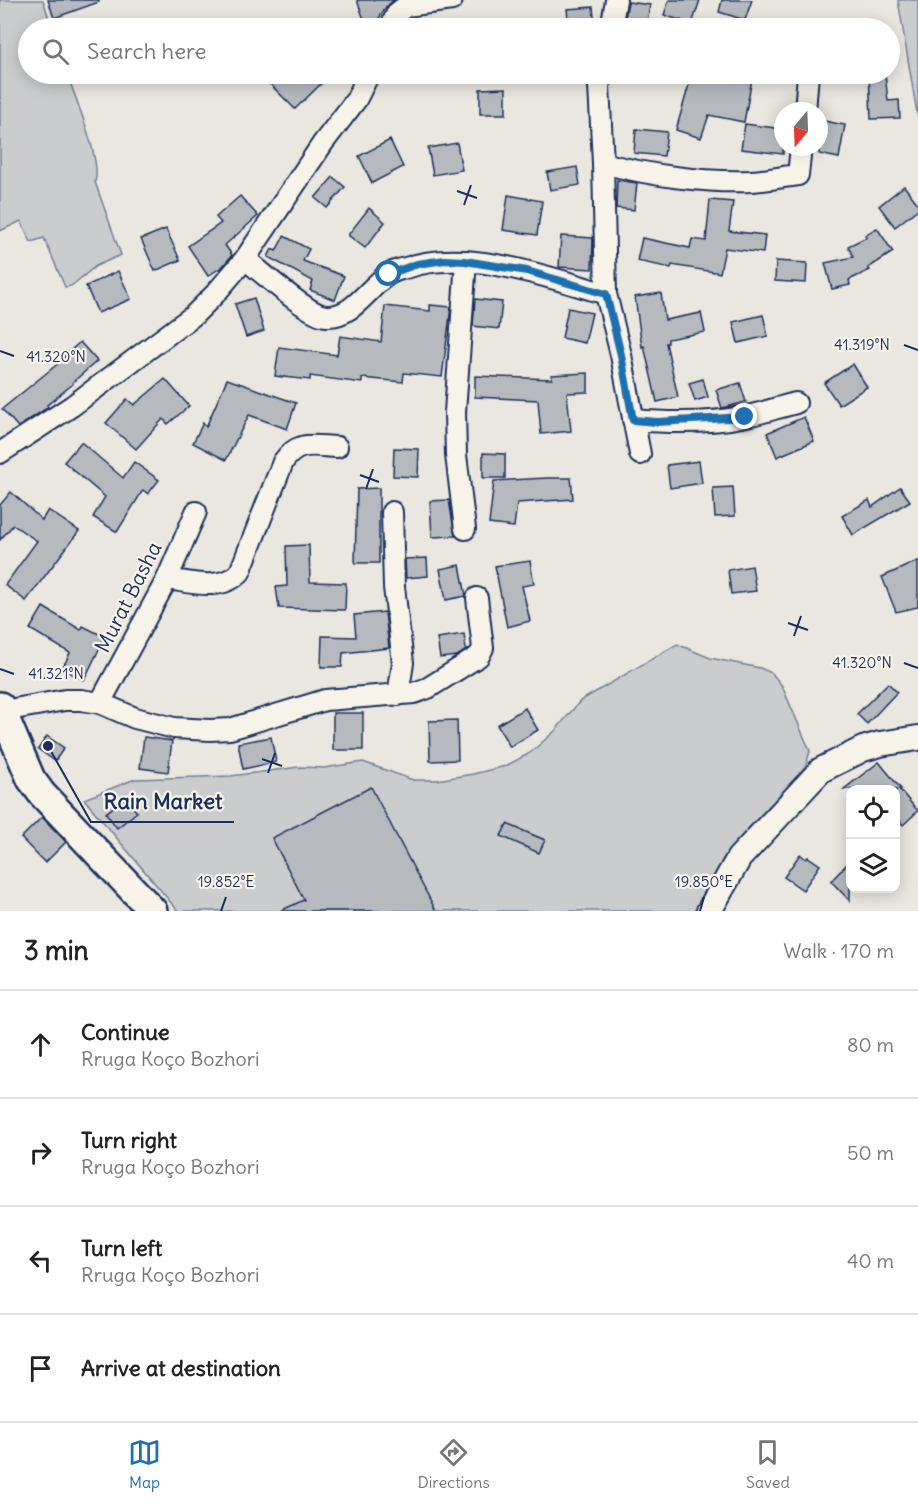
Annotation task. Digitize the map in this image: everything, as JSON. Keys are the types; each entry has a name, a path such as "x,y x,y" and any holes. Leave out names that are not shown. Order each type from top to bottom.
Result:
{"main road":[{"path":"1,708 31,779 42,794 153,911"}],"street":[{"path":"395,18 406,6 452,0"},
{"path":"612,18 616,0"},
{"path":"0,453 72,406 194,315 215,294 245,259 323,143 356,100 364,84"},
{"path":"600,84 606,294 621,355 640,454"},
{"path":"806,102 807,84"},
{"path":"603,163 630,170 702,179 751,181 798,175 800,156"},
{"path":"245,259 314,313 328,317 343,313 389,274 417,264 445,260 527,271 606,294"},
{"path":"465,261 455,412 456,455 465,529"},
{"path":"633,420 657,422 745,417 796,403"},
{"path":"167,579 211,584 232,580 240,572 283,462 289,454 294,448 303,446 337,447"},
{"name":"Murat Basha","path":"99,703 167,579 196,512"},
{"path":"392,512 394,587 403,663 398,695"},
{"path":"1,708 81,700 99,703 155,724 174,728 210,730 230,729 325,700 414,693 428,688 479,656 483,648 477,598"},
{"path":"709,911 739,858 821,770 863,749 918,738"}],"shaded area":[{"path":"0,0 43,0 49,18 18,18 18,84 71,84 95,160 95,182 121,255 96,266 71,286 65,287 44,238 31,242 21,221 0,231"},
{"path":"898,0 918,0 918,117 917,113"},
{"path":"677,644 710,658 760,668 772,673 782,686 810,751 806,765 796,778 718,869 696,911 178,911 84,799 135,779 231,776 299,767 324,768 363,762 413,780 437,780 506,766 530,753 555,731 580,701"}],"building":[{"path":"48,0 99,0 99,2 54,18"},
{"path":"357,0 394,0 379,18 363,18"},
{"path":"669,0 700,0 694,18 673,18 664,15"},
{"path":"722,0 752,0 746,18 719,12"},
{"path":"628,2 650,5 648,18 625,18"},
{"path":"593,7 594,18 568,18 567,9"},
{"path":"270,84 321,84 295,109"},
{"path":"689,84 751,84 744,122 709,115 701,138 676,130"},
{"path":"869,84 886,84 888,101 899,100 900,118 871,119"},
{"path":"506,88 506,114 480,114 480,89"},
{"path":"828,122 845,125 839,158 828,156"},
{"path":"745,124 774,128 774,153 741,149"},
{"path":"636,129 667,132 664,156 634,153"},
{"path":"390,140 403,167 372,183 359,156"},
{"path":"457,143 462,170 433,175 428,148"},
{"path":"577,167 580,185 550,190 547,172"},
{"path":"333,177 345,187 327,208 315,198"},
{"path":"617,180 637,183 634,210 616,208"},
{"path":"904,186 918,204 918,209 895,227 879,206"},
{"path":"508,195 542,201 537,235 503,230"},
{"path":"240,196 258,216 225,245 232,255 223,266 208,276 188,246 221,223 216,217"},
{"path":"710,200 733,202 729,231 765,235 763,253 725,248 720,273 672,265 671,268 637,261 642,238 690,248 692,239 706,241"},
{"path":"369,208 385,222 365,248 348,235"},
{"path":"877,228 893,252 868,268 870,270 849,280 850,285 832,289 825,263 853,257 848,246 867,237 865,235"},
{"path":"166,229 180,260 155,271 141,239"},
{"path":"284,236 309,249 303,261 344,276 335,300 310,290 313,281 268,257 272,249 276,251"},
{"path":"561,236 593,238 592,269 559,267"},
{"path":"776,261 807,263 806,283 775,281"},
{"path":"118,271 131,299 98,313 86,286"},
{"path":"661,293 665,320 701,313 705,332 668,339 666,343 678,397 657,402 644,346 642,347 635,297"},
{"path":"254,298 264,331 246,337 235,304"},
{"path":"475,299 502,302 499,329 473,326"},
{"path":"430,305 451,307 442,377 404,373 403,382 362,378 362,383 310,376 310,380 275,376 279,347 337,355 340,336 381,342 385,306 430,311"},
{"path":"568,308 592,313 585,343 562,338"},
{"path":"763,315 768,336 738,343 733,322"},
{"path":"80,342 97,361 47,405 48,407 18,427 2,409 65,358 63,357"},
{"path":"853,364 867,387 839,405 824,383"},
{"path":"588,373 588,392 567,393 571,431 541,434 538,400 475,397 475,376 552,379 551,375"},
{"path":"165,379 189,406 168,424 163,419 136,449 106,423 127,399 134,405"},
{"path":"227,379 296,403 287,429 249,415 226,460 193,443 203,423 206,427"},
{"path":"703,379 708,397 695,401 689,383"},
{"path":"740,383 746,402 722,408 716,390"},
{"path":"804,417 814,441 777,457 767,433"},
{"path":"81,442 123,478 134,462 159,480 148,494 143,490 117,532 93,517 105,497 64,462"},
{"path":"394,448 419,449 418,477 393,476"},
{"path":"483,453 505,454 505,478 483,478"},
{"path":"699,461 702,483 670,488 667,465"},
{"path":"571,478 573,499 517,503 514,527 489,524 494,481"},
{"path":"733,487 735,516 715,517 713,488"},
{"path":"900,487 910,501 853,535 842,516 869,500 872,507"},
{"path":"379,488 379,563 355,563 357,489"},
{"path":"11,492 42,520 48,510 79,531 26,601 5,585 37,541 13,525 0,540 0,505"},
{"path":"449,500 455,536 432,537 430,501"},
{"path":"309,545 310,582 346,583 345,610 279,608 276,587 287,586 286,546"},
{"path":"427,558 428,576 406,578 405,559"},
{"path":"530,561 534,584 522,586 530,621 507,627 495,566"},
{"path":"918,561 918,607 896,612 882,577"},
{"path":"460,565 466,596 446,600 440,569"},
{"path":"752,566 756,591 731,594 728,570"},
{"path":"43,607 81,630 83,626 105,637 84,680 62,669 70,653 30,629"},
{"path":"385,612 389,648 343,653 342,667 321,667 322,636 356,637 354,615"},
{"path":"464,634 466,650 457,656 440,658 437,638"},
{"path":"888,683 897,692 867,724 857,714"},
{"path":"525,708 538,730 510,747 497,725"},
{"path":"333,713 363,713 363,750 333,750"},
{"path":"457,720 458,760 430,761 429,721"},
{"path":"47,736 64,748 55,761 38,749"},
{"path":"144,737 172,741 168,772 140,768"},
{"path":"271,737 276,762 243,769 238,743"},
{"path":"879,762 898,785 849,785"},
{"path":"371,787 436,911 280,911 304,900 272,838"},
{"path":"900,790 918,811 903,825 900,821"},
{"path":"125,798 137,812 117,828 106,813"},
{"path":"42,817 66,842 45,863 21,838"},
{"path":"507,824 545,840 539,853 501,836"},
{"path":"800,854 820,865 803,890 784,877"},
{"path":"846,865 846,893 850,893 850,901 831,881"}],"place":[{"name":"Rain Market","path":"48,746"}],"route":[{"path":"389,274 417,264 445,260 465,261 527,271 606,294 621,355 633,420 657,422 745,417"}]}
